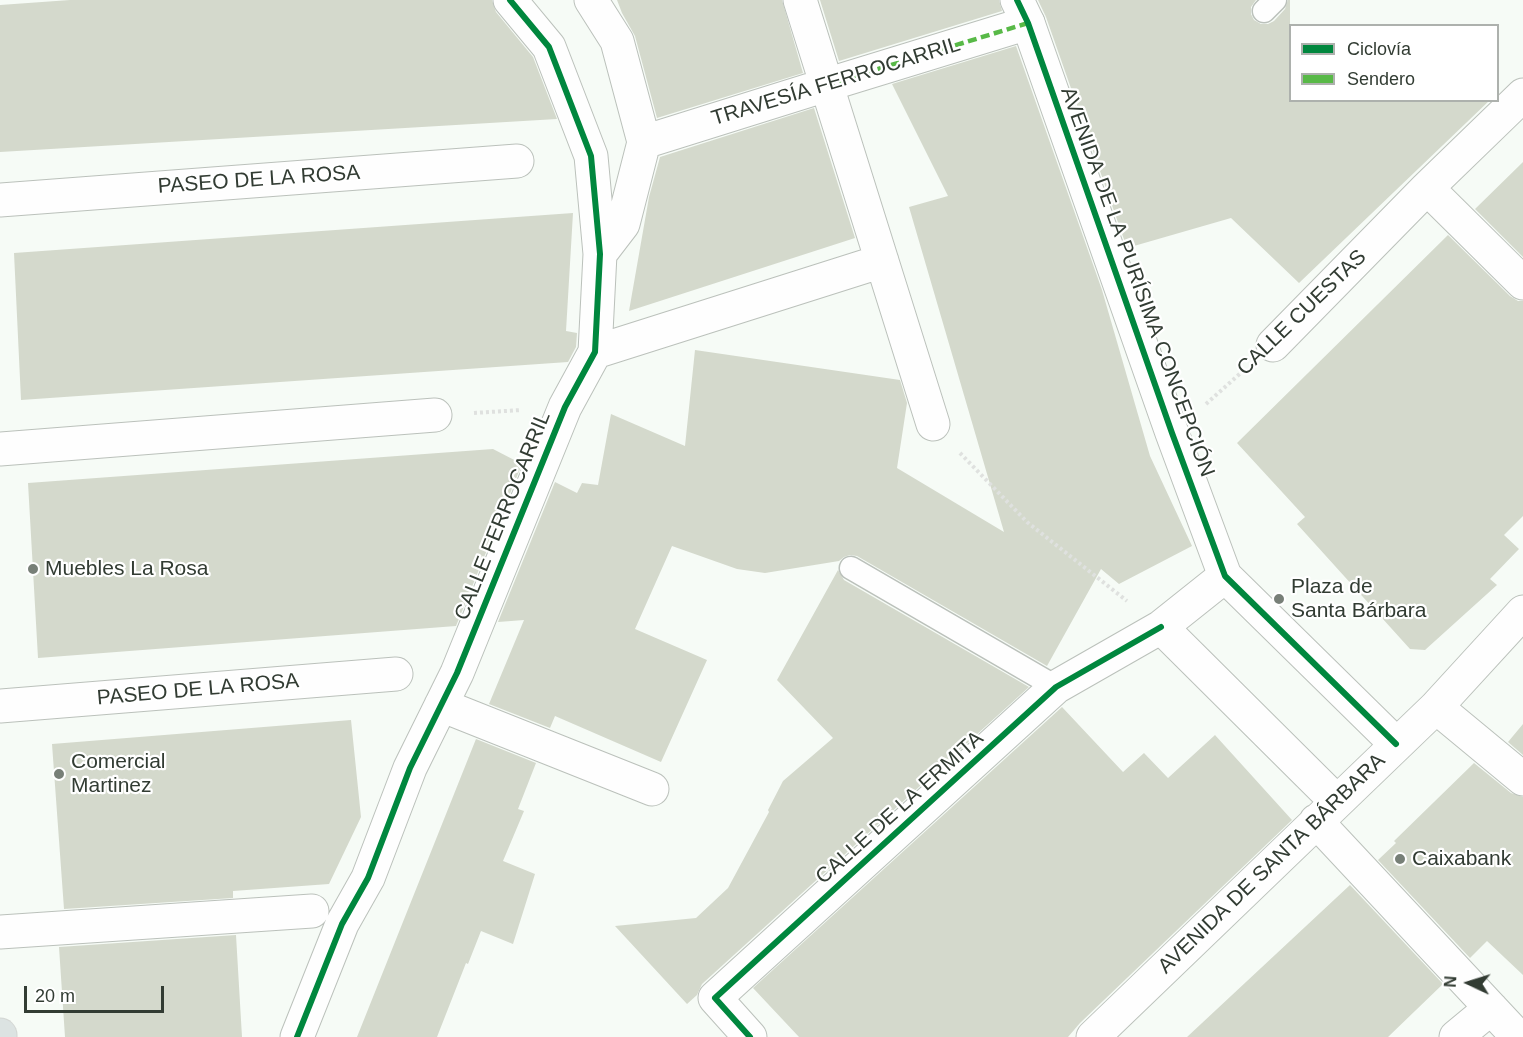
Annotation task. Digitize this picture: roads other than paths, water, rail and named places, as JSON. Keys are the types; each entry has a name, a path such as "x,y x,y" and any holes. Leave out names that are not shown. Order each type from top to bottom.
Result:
{"street":[{"name":"CALLE FERROCARRIL","path":"297,1037 342,924 368,878 410,768 457,673 565,407 595,352 600,254 591,156 549,46 510,0"},
{"path":"591,0 617,41 644,142 623,224 600,254"},
{"path":"800,0 933,424"},
{"name":"TRAVESÍA FERROCARRIL","path":"644,142 826,85 1022,11"},
{"name":"AVENIDA DE LA PURÍSIMA CONCEPCIÓN","path":"1022,11 1225,576"},
{"name":"CALLE CUESTAS","path":"1273,345 1427,188 1523,95"},
{"name":"PASEO DE LA ROSA","path":"0,200 517,161"},
{"path":"1427,188 1523,283"},
{"path":"595,352 882,261"},
{"path":"0,449 435,415"},
{"path":"1395,744 1225,576 1161,627 1327,811 1491,1008 1518,1037"},
{"name":"AVENIDA DE SANTA BÁRBARA","path":"1093,1037 1436,707 1523,612"},
{"name":"CALLE DE LA ERMITA","path":"750,1037 715,998 1056,687 1161,627"},
{"name":"PASEO DE LA ROSA","path":"0,706 396,674"},
{"path":"441,705 652,789"},
{"path":"1436,707 1523,779"},
{"path":"0,932 312,910"},
{"path":"1456,1037 1491,1008"}],"lane":[{"path":"851,568 1056,687"}],"place":[{"name":"Muebles La Rosa","path":"33,569"},
{"name":"Plaza de Santa Bárbara","path":"1279,599"},
{"name":"Comercial Martinez","path":"59,774"},
{"name":"Caixabank","path":"1400,859"}]}
